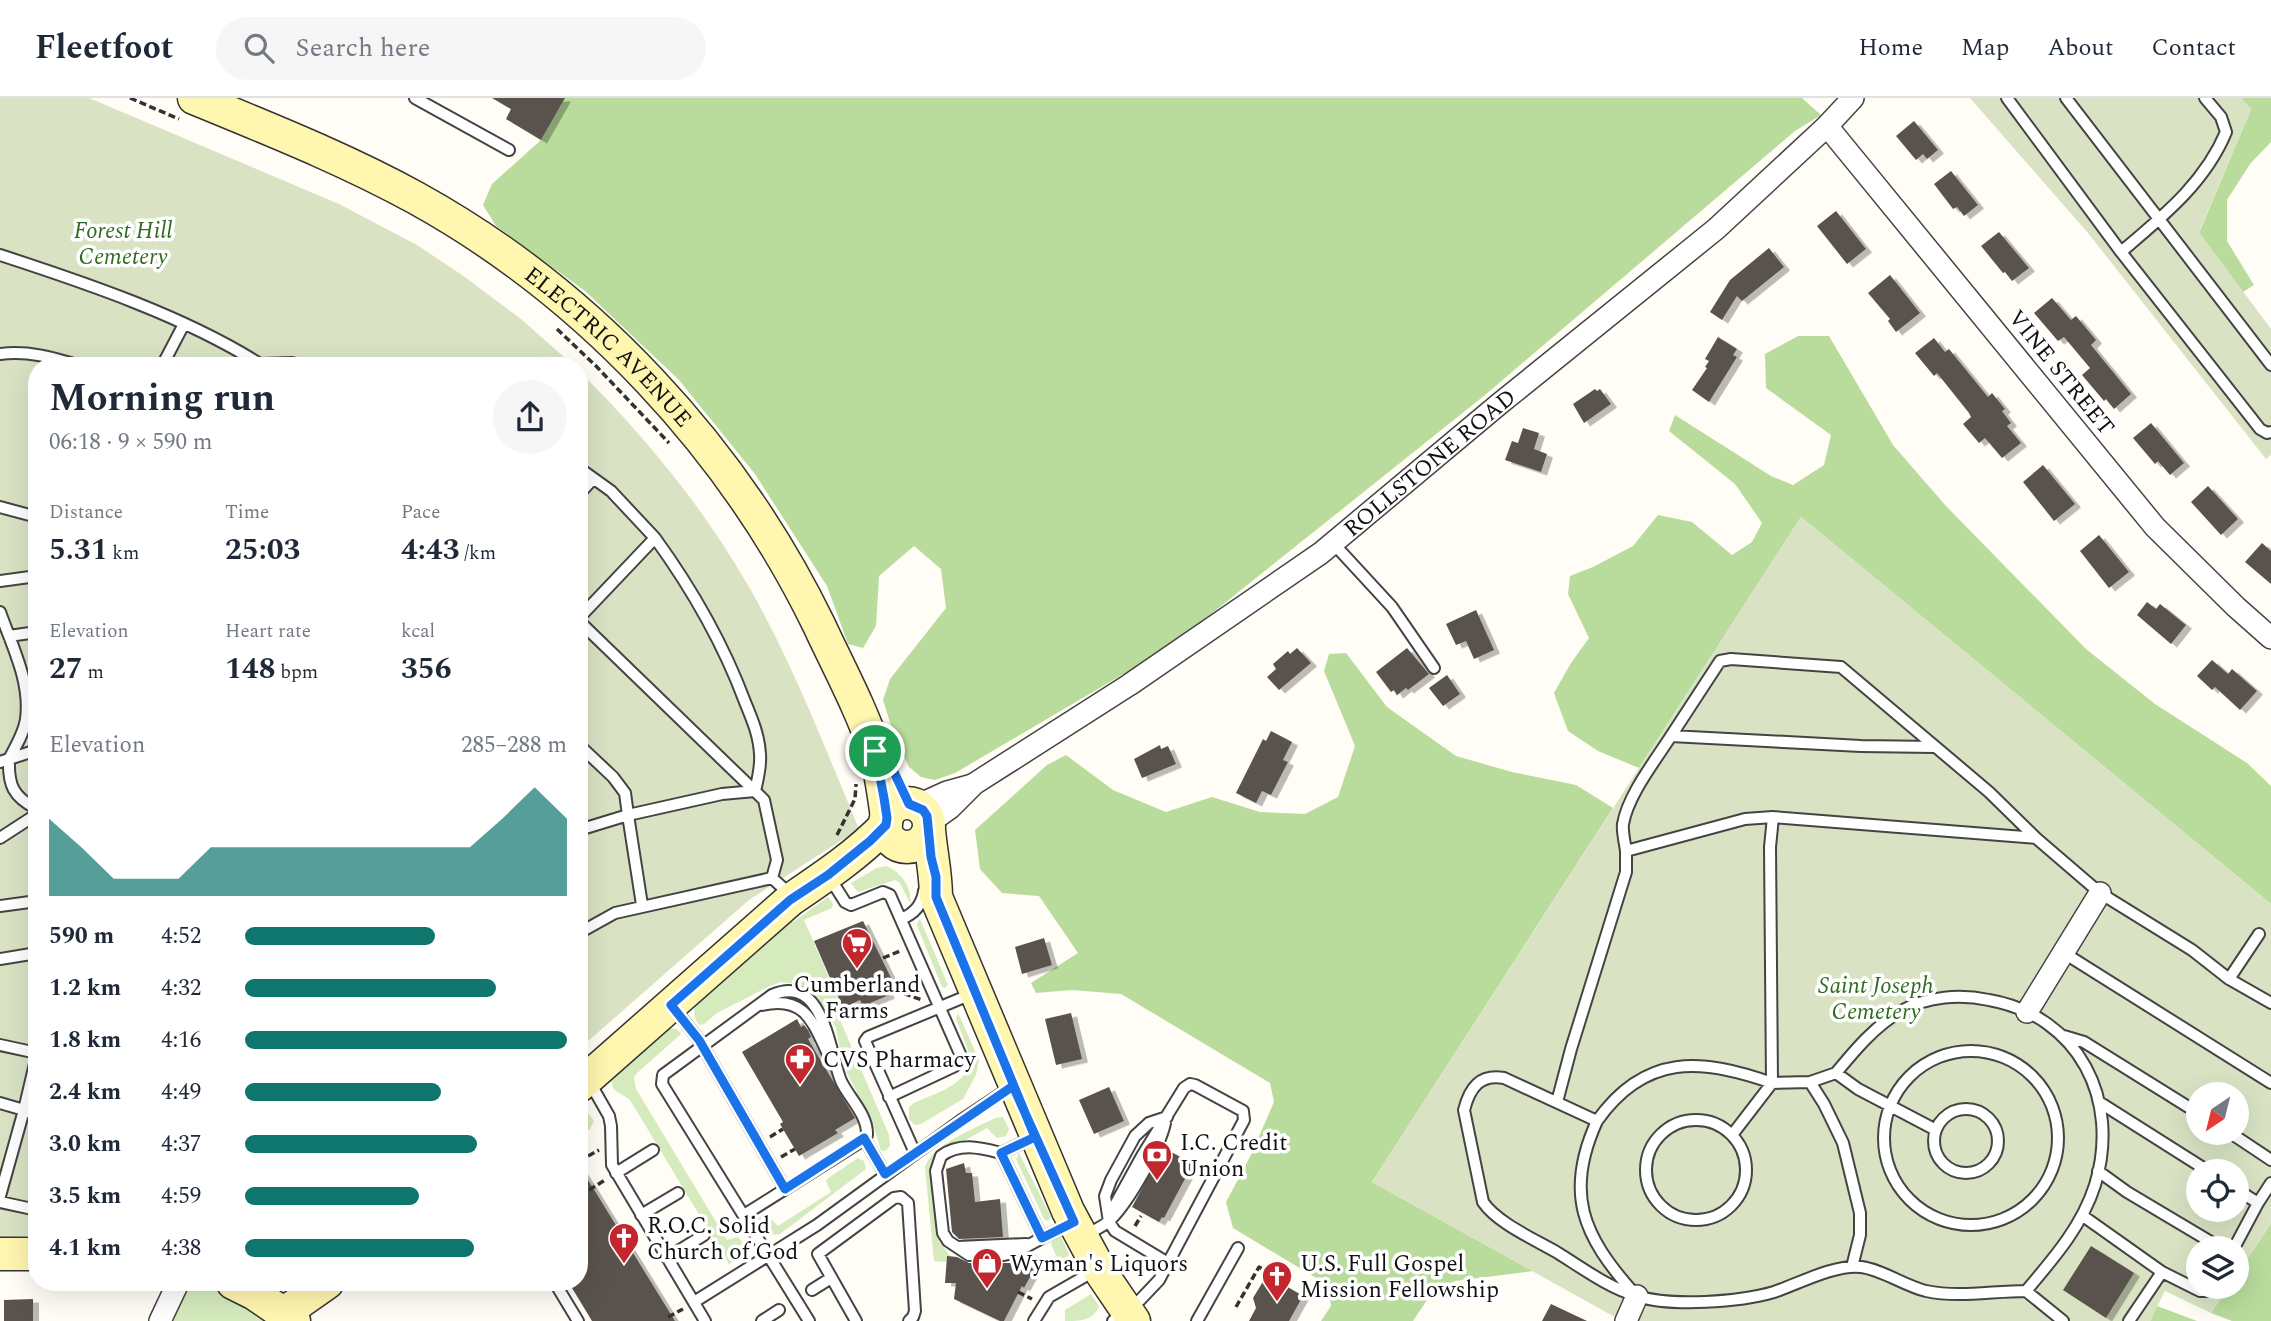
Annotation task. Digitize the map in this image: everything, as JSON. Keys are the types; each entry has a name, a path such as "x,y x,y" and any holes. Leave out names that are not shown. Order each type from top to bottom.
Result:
{"main road":[{"name":"ELECTRIC AVENUE","path":"206,107 361,169 442,213 530,274 613,346 690,427 756,516 807,603 840,669 907,825 931,857 936,877 930,891 1035,1137 1078,1230 1124,1318"},
{"name":"ROLLSTONE ROAD","path":"588,1078 671,1005 783,888 828,875 870,841 907,825"},
{"path":"0,1254 28,1254"},
{"path":"249,1291 289,1317 318,1291"}],"street":[{"name":"ROLLSTONE ROAD","path":"907,825 950,808 974,784 1129,685 1333,543 1498,405 1716,229 1827,126 1853,98"},
{"name":"VINE STREET","path":"1827,126 2155,527 2235,607 2271,638"},
{"path":"2027,1012 2100,893"},
{"path":"160,1321 174,1291"},
{"path":"1626,1321 1637,1296"}],"lane":[{"path":"415,98 509,150"},
{"path":"2007,98 2121,253 2260,429 2271,432"},
{"path":"2066,98 2271,365"},
{"path":"2121,253 2196,183 2216,156 2226,132 2221,117 2205,98"},
{"path":"0,255 62,275 184,324 246,357"},
{"path":"167,357 184,324"},
{"path":"0,354 14,352 49,357"},
{"path":"588,475 611,491 655,538 681,573 709,621 733,669 758,736 761,756 755,791"},
{"path":"588,484 593,479"},
{"path":"0,507 28,515"},
{"path":"588,609 655,538"},
{"path":"1333,543 1392,607 1434,668"},
{"path":"0,581 28,577"},
{"path":"0,612 23,673 26,719 22,736 4,760 13,791 28,805"},
{"path":"588,628 764,800 783,888 642,905 615,913 588,928"},
{"path":"9,636 28,633"},
{"path":"1557,1102 1626,872 1623,825 1629,807 1643,779 1720,661 1731,659 1841,667 1989,792 2036,838 2100,893 2192,950 2229,979 2271,1003"},
{"path":"1671,736 1935,747"},
{"path":"4,760 28,753"},
{"path":"588,753 613,777 625,793 642,905"},
{"path":"588,827 628,815 722,794 755,791"},
{"path":"1626,851 1745,819 1773,817 2036,838"},
{"path":"1732,1135 1772,1083 1770,847 1773,817"},
{"path":"0,838 28,818"},
{"path":"828,875 845,902 851,905 883,892 888,893 961,1056 955,1066 890,1097"},
{"path":"901,919 913,913 921,903 924,893 930,891"},
{"path":"0,906 28,902"},
{"path":"2229,979 2259,934"},
{"path":"2064,953 2271,1083"},
{"path":"0,959 28,954"},
{"path":"744,1216 864,1138 867,1130 841,1080 826,1024 816,1008 802,996 788,992 779,993 757,1006 663,1075 661,1081 744,1216 768,1255 809,1321"},
{"path":"915,1153 865,1041 939,1006 975,993"},
{"path":"1637,1296 1598,1250 1580,1197 1580,1174 1586,1145 1607,1107 1647,1076 1676,1065 1701,1064 1738,1071 1772,1083 1810,1082 1836,1073 1878,1027 1902,1011 1925,1001 1975,997 2001,1002 2027,1012 2062,1035 2084,1042 2186,1106"},
{"path":"671,1005 702,1045 785,1189"},
{"path":"2026,1291 2058,1253 2083,1216 2103,1149 2099,1102 2087,1066 2062,1035"},
{"path":"0,1045 28,1052"},
{"path":"1963,1051 1987,1052 2009,1060 2029,1073 2045,1091 2054,1113 2058,1136 2056,1160 2047,1182 2032,1200 2013,1215 1991,1223 1967,1225 1944,1221 1922,1210 1904,1195 1892,1174 1884,1140 1890,1105 1902,1084 1919,1068 1940,1056 1963,1051"},
{"path":"1836,1073 1858,1089 1936,1130"},
{"path":"1597,1121 1504,1078 1490,1076 1479,1082 1467,1098 1464,1110 1483,1202 1488,1209 1584,1269 1637,1296 1660,1300 1718,1302 1774,1292 1803,1280 1852,1267 1863,1267 1923,1290 1959,1296 1997,1291 2026,1291 2063,1321"},
{"path":"1810,1082 1843,1143 1860,1213 1860,1234 1852,1267"},
{"path":"1035,1137 1001,1153 972,1146 958,1148 948,1151 937,1164 943,1233 963,1252 974,1256 1007,1255 1037,1240 1109,1222 1126,1202 1158,1144 1167,1116 1184,1088 1192,1084 1242,1111 1245,1116 1168,1263 1153,1288 1124,1318"},
{"path":"694,1302 817,1224 1013,1086"},
{"path":"588,1087 609,1116 611,1158 616,1173 705,1321"},
{"path":"28,1093 0,1199 28,1207"},
{"path":"2099,1102 2189,1159"},
{"path":"0,1103 28,1111"},
{"path":"1967,1109 1980,1112 1990,1121 1997,1133 1998,1146 1993,1158 1984,1168 1972,1173 1958,1172 1947,1166 1938,1156 1934,1143 1936,1130 1943,1119 1954,1111 1967,1109"},
{"path":"1167,1116 1144,1134 1117,1178 1109,1222 1120,1235 1168,1263"},
{"path":"1699,1120 1717,1124 1732,1135 1742,1151 1746,1169 1743,1187 1734,1203 1719,1214 1701,1220 1683,1219 1666,1210 1653,1197 1646,1180 1646,1161 1652,1144 1664,1130 1681,1122 1699,1120"},
{"path":"864,1138 885,1174"},
{"path":"2248,1145 2271,1160"},
{"path":"616,1173 653,1150"},
{"path":"1001,1153 1037,1240"},
{"path":"2098,1171 2127,1192 2201,1236"},
{"path":"2240,1236 2271,1183"},
{"path":"642,1215 678,1193"},
{"path":"2249,1197 2258,1203"},
{"path":"856,1321 818,1257 820,1251 894,1198 905,1199 908,1203 915,1311 909,1321"},
{"path":"2083,1216 2162,1272 2186,1284"},
{"path":"667,1258 704,1235"},
{"path":"1197,1321 1238,1248"},
{"path":"1034,1321 1049,1297 1099,1268"},
{"path":"2129,1321 2162,1272"},
{"path":"812,1290 831,1278"},
{"path":"560,1291 578,1321"},
{"path":"762,1321 779,1310"}],"path":[{"path":"130,98 206,107"},
{"path":"552,326 586,357"},
{"path":"588,359 673,448"},
{"path":"835,839 855,799 856,779"},
{"path":"894,990 939,1006"},
{"path":"588,1156 611,1142"},
{"path":"1236,1307 1259,1266 1274,1275 1271,1278"}],"green space":[{"name":"Forest Hill Cemetery","path":"0,98 89,98 339,204 417,245 521,319 564,357 28,357 28,1236 0,1237"},
{"path":"565,98 1802,98 1821,115 1795,131 1485,395 1171,646 955,773 935,780 921,777 909,767 894,735 883,700 890,679 946,608 941,569 914,546 879,576 876,626 863,648 848,644 827,586 755,474 679,380 585,291 496,226 483,205 492,184 541,140"},
{"path":"1970,98 2241,98 2251,109 2199,232 2271,329 2271,455 2266,459 2088,233"},
{"path":"2241,98 2271,98 2271,142 2250,164 2227,200 2227,241 2254,285 2243,292 2199,233 2251,109"},
{"path":"1798,336 1829,336 1893,445 1946,506 2086,649 2155,704 2247,763 2271,786 2271,904 1801,517 1639,768 1598,751 1568,731 1554,693 1589,638 1568,594 1570,576 1633,546 1658,515 1692,522 1732,555 1752,542 1762,523 1735,484 1669,431 1675,415 1771,476 1793,485 1824,465 1831,435 1766,388 1765,354"},
{"path":"588,380 672,473 731,557 765,616 794,676 859,829 749,900 588,1041"},
{"name":"Saint Joseph Cemetery","path":"1801,517 2271,904 2271,1223 2249,1257 2249,1236 2186,1236 2186,1299 2220,1299 2211,1313 2165,1291 2150,1321 1622,1321 1372,1182"},
{"path":"1346,653 1387,707 1456,756 1512,772 1576,785 1613,808 1372,1182 1533,1271 1455,1281 1427,1300 1413,1321 1321,1321 1331,1306 1328,1285 1233,1228 1226,1202 1251,1155 1274,1102 1270,1083 1121,994 1072,990 1036,993 1031,983 1078,953 1039,896 1002,893 980,869 975,830 1047,765 1066,755 1113,790 1166,812 1212,797 1260,812 1305,814 1338,797 1355,746 1324,671 1329,654"},
{"path":"886,866 904,881 910,903 900,883 895,880 858,892 851,883 877,868"},
{"path":"828,897 833,904 832,908 804,920 841,1005 835,1008 889,1135 890,1146 885,1151 881,1151 873,1124 843,1065 836,1028 826,1009 801,985 781,982 770,986 717,1013 704,1024 700,1025 695,1017 696,1003 790,920 793,922"},
{"path":"920,919 948,985 945,988 942,987 918,928"},
{"path":"958,1013 979,1060 976,1075 963,1099 915,1125 909,1119 909,1107 950,1087 965,1074 969,1066 968,1051 956,1019"},
{"path":"668,1028 677,1029 681,1034 636,1074 636,1089 727,1240 738,1237 748,1249 747,1254 729,1264 630,1100 613,1088 614,1074"},
{"path":"588,1113 594,1121 588,1130"},
{"path":"1003,1117 1009,1129 1006,1136 997,1138 987,1128 939,1155 932,1162 939,1241 951,1257 947,1257 946,1262 934,1261 925,1167 929,1159 945,1144 995,1118"},
{"path":"1019,1153 1051,1217 1048,1221 1044,1219 1016,1159"},
{"path":"858,1158 864,1161 866,1169 780,1234 770,1235 760,1229 758,1218 767,1215 778,1226 831,1192 827,1179"},
{"path":"2271,1223 2271,1321 2232,1321 2211,1313 2220,1299 2249,1299 2249,1257"},
{"path":"1056,1237 1061,1237 1069,1254 1064,1271 1055,1272 1038,1263 1034,1270 1031,1267 1033,1263 1018,1263 1032,1249 1042,1263 1056,1256 1051,1243"},
{"path":"174,1291 246,1291 294,1321 160,1321"},
{"path":"1091,1294 1099,1306 1093,1315 1081,1320 1065,1321 1065,1310"},
{"path":"2157,1306 2197,1321 2150,1321"}],"building":[{"path":"492,98 565,98 541,140 506,119 511,109"},
{"path":"1914,121 1938,150 1927,159 1923,154 1916,160 1896,136"},
{"path":"1951,171 1978,205 1964,216 1957,207 1953,209 1934,184"},
{"path":"1836,211 1866,249 1847,264 1817,226"},
{"path":"1999,232 2029,268 2012,281 1981,246"},
{"path":"1769,248 1784,267 1742,301 1737,296 1722,320 1710,312 1730,280"},
{"path":"1890,275 1920,313 1896,332 1888,321 1890,319 1868,293"},
{"path":"2052,298 2071,320 2076,316 2096,340 2091,345 2131,394 2114,409 2082,375 2090,368 2064,337 2058,341 2034,313"},
{"path":"1718,337 1737,349 1733,355 1737,357 1709,402 1692,390 1707,368 1705,367 1709,361 1705,359"},
{"path":"1934,338 1945,352 1949,349 1988,397 1992,393 2005,409 2002,411 2011,423 2007,426 2021,443 2002,458 1985,438 1979,443 1963,424 1971,417 1969,413 1937,373 1934,376 1915,353"},
{"path":"1595,389 1600,389 1611,404 1584,423 1573,404"},
{"path":"2151,423 2184,463 2170,475 2158,461 2155,464 2133,438"},
{"path":"1523,428 1539,433 1534,449 1547,454 1541,472 1505,460 1512,441 1518,443"},
{"path":"2043,465 2075,504 2054,521 2023,482"},
{"path":"2208,486 2238,519 2221,535 2191,502"},
{"path":"2099,535 2129,572 2109,588 2080,551"},
{"path":"2262,543 2271,551 2271,584 2245,562"},
{"path":"2147,602 2156,609 2160,604 2186,625 2171,644 2137,615"},
{"path":"1476,610 1494,650 1474,659 1466,641 1456,645 1446,624"},
{"path":"1297,648 1311,663 1279,690 1267,677 1276,669 1273,664 1288,651 1290,654"},
{"path":"1407,648 1429,674 1397,695 1394,690 1391,692 1376,672"},
{"path":"2212,660 2228,674 2232,669 2257,691 2240,710 2215,687 2212,690 2197,676"},
{"path":"1447,675 1460,694 1443,706 1429,688"},
{"path":"1271,731 1292,742 1283,760 1288,762 1271,795 1262,791 1256,803 1236,793 1263,739 1266,741"},
{"path":"1160,745 1161,749 1168,746 1176,764 1142,778 1134,759"},
{"name":"Cumberland Farms","path":"863,921 893,982 890,984 892,989 887,992 889,995 863,1006 860,1000 843,1008 814,941"},
{"path":"1044,938 1052,965 1022,974 1015,947"},
{"path":"1071,1013 1082,1059 1056,1065 1045,1019"},
{"name":"CVS Pharmacy","path":"797,1019 801,1027 804,1025 808,1030 811,1037 808,1039 855,1118 835,1130 838,1133 799,1156 780,1124 783,1122 742,1052"},
{"path":"1109,1087 1124,1121 1094,1134 1079,1100"},
{"name":"I.C. Credit Union","path":"1164,1148 1193,1164 1164,1218 1159,1222 1132,1207"},
{"path":"964,1163 966,1173 972,1173 975,1202 1000,1199 1003,1237 959,1239 952,1232 946,1169"},
{"path":"588,1181 675,1321 592,1321 574,1291 588,1291"},
{"path":"2091,1246 2134,1273 2106,1318 2063,1290"},
{"name":"Wyman's Liquors","path":"947,1256 969,1263 1025,1263 1034,1270 1024,1288 1022,1286 1004,1321 1000,1321 954,1299 956,1283 945,1283"},
{"name":"U.S. Full Gospel Mission Fellowship","path":"1267,1275 1303,1296 1289,1321 1249,1321 1256,1308 1253,1298"},
{"path":"33,1299 33,1321 4,1321 4,1300"},
{"path":"1551,1304 1587,1321 1542,1321"}],"place":[{"name":"Cumberland Farms","path":"857,970"},
{"name":"CVS Pharmacy","path":"800,1086"},
{"name":"I.C. Credit Union","path":"1157,1182"},
{"name":"R.O.C. Solid Church of God","path":"624,1265"},
{"name":"Wyman's Liquors","path":"987,1290"},
{"name":"U.S. Full Gospel Mission Fellowship","path":"1277,1303"}],"route":[{"path":"875,751 886,825 828,875 790,900 671,1005 699,1040 785,1189 864,1138 885,1174 1013,1086 1074,1222 1042,1238 1001,1153 1035,1137 1013,1086 936,897 936,877 927,816 923,810 909,804 894,772 875,751"}]}
